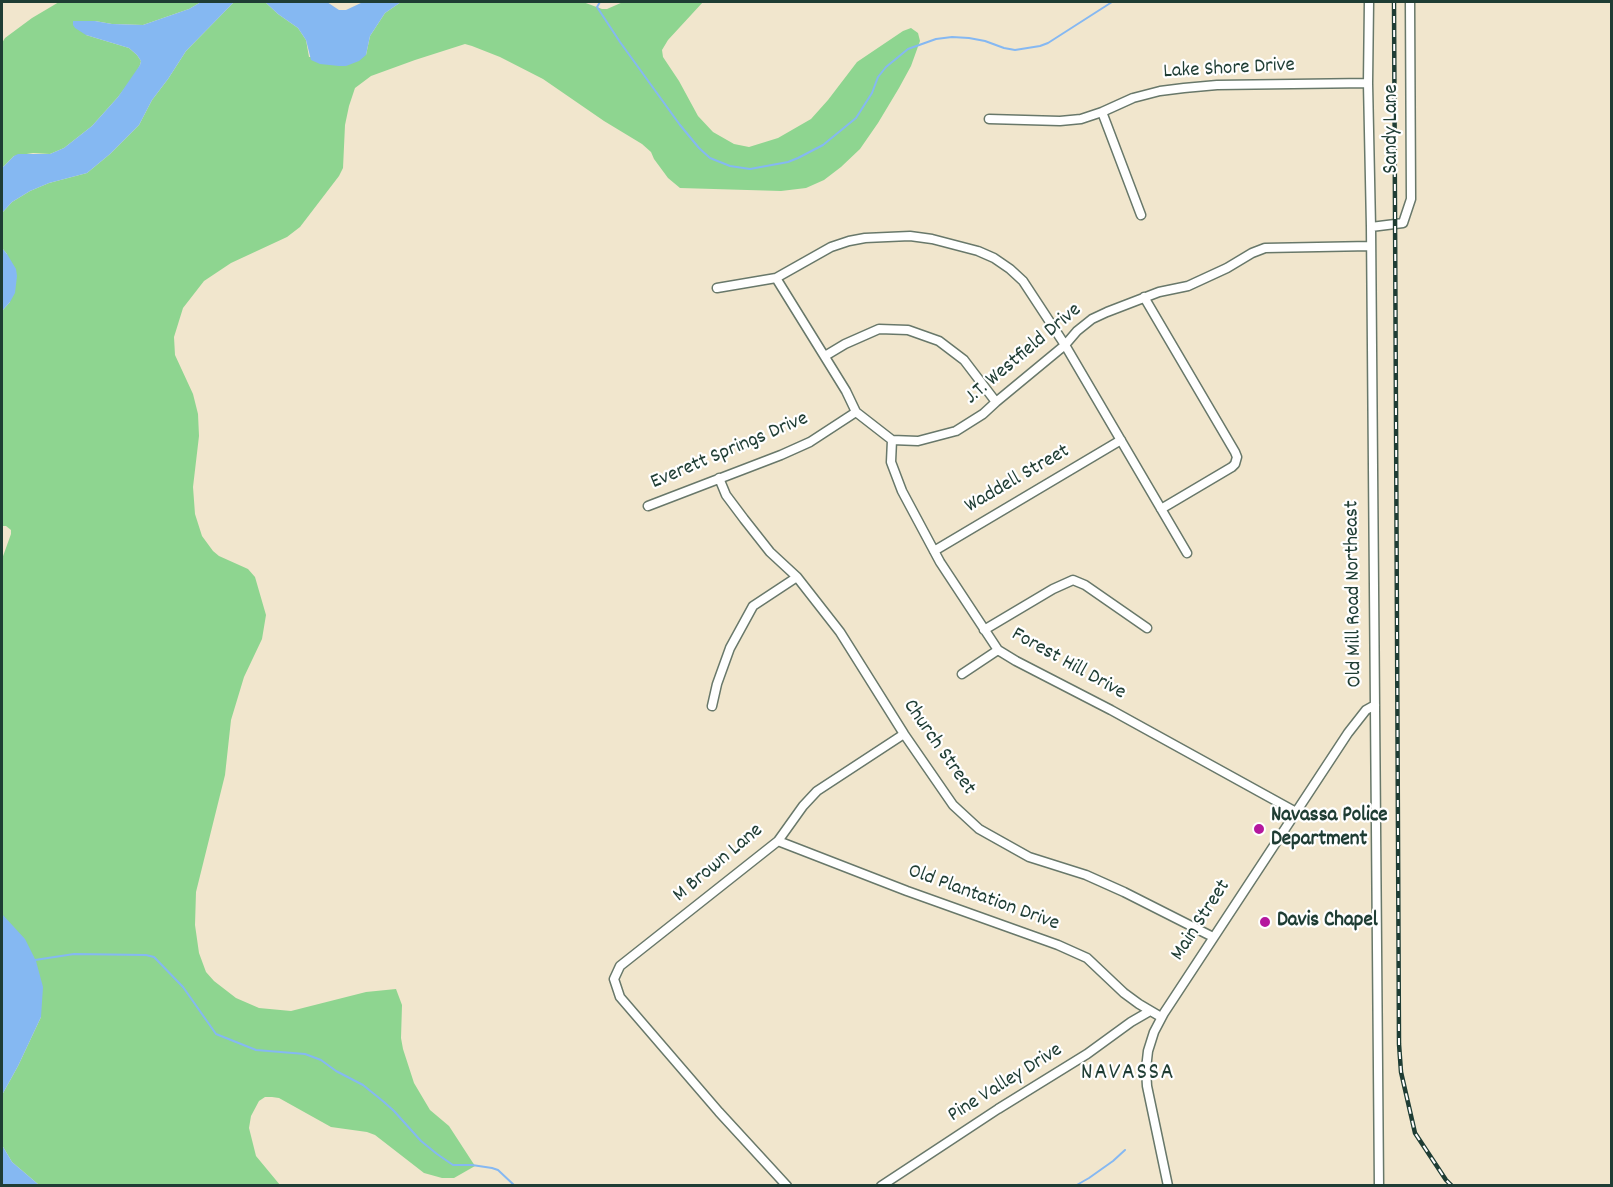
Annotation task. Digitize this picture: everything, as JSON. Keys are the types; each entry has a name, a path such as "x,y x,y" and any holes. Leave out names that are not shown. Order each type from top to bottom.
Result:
{"street":[{"name":"Old Mill Road Northeast","path":"1369,2 1379,1185"},
{"name":"Sandy Lane","path":"1371,226 1403,223 1411,199 1410,2"},
{"name":"Lake Shore Drive","path":"989,119 1060,121 1081,119 1133,98 1184,88 1217,85 1368,83"},
{"path":"1102,112 1141,215"},
{"path":"717,288 776,278 817,254 849,241 888,236 932,239 978,250 994,258 1023,281 1065,345 1187,553"},
{"name":"J.T. Westfield Drive","path":"892,440 918,441 956,431 983,414 1065,345 1092,319 1144,297 1188,286 1264,248 1371,246"},
{"path":"776,278 846,391 856,412 892,440"},
{"path":"1144,297 1236,457 1232,467 1161,509"},
{"path":"825,356 879,329 908,330 939,341 964,360 996,402"},
{"name":"Everett Springs Drive","path":"648,506 810,442 856,412"},
{"name":"Forest Hill Drive","path":"892,440 891,462 902,492 934,551 998,650 1296,812"},
{"name":"Waddell Street","path":"934,551 1121,440"},
{"name":"Church Street","path":"718,478 726,495 770,552 797,577 840,632 904,734 953,805 979,829 1029,857 1086,875 1213,938"},
{"path":"712,706 730,648 753,606 797,577"},
{"path":"984,630 1053,589 1073,580 1085,585 1147,628"},
{"path":"962,674 998,650"},
{"name":"Main Street","path":"1168,1185 1147,1086 1148,1051 1154,1032 1161,1017 1359,717 1374,705"},
{"name":"M Brown Lane","path":"787,1185 719,1112 620,997 614,979 620,966 778,841 817,791 904,734"},
{"name":"Old Plantation Drive","path":"778,841 907,891 1058,945 1087,958 1124,993 1161,1017"},
{"name":"Pine Valley Drive","path":"881,1185 1087,1054 1150,1011"}],"green space":[{"path":"59,2 201,2 189,9 143,25 95,21 86,35 129,48 141,61 135,75 92,126 64,148 50,154 33,153 14,156 2,168 2,43 5,38 32,18"},
{"path":"234,2 265,2 298,28 306,40 309,57 366,55 370,36 385,13 401,2 583,2 607,9 623,2 703,2 668,40 662,50 663,57 698,116 713,132 734,144 749,147 778,138 811,119 857,62 903,31 911,28 918,33 920,41 911,66 899,88 860,149 824,180 806,188 781,191 680,188 668,178 651,152 642,144 543,79 500,57 472,46 465,44 415,60 371,76 355,88 345,125 343,168 300,227 287,237 231,263 204,281 183,308 174,337 175,355 193,394 198,414 199,436 193,487 195,514 202,536 213,551 248,569 255,577 266,615 262,639 244,677 231,720 225,775 196,892 195,925 199,953 206,972 214,981 236,998 259,1008 291,1011 366,992 396,989 402,1005 403,1049 414,1083 430,1110 449,1126 475,1166 454,1178 442,1178 424,1173 375,1135 331,1127 279,1098 265,1097 259,1101 251,1116 249,1128 256,1156 280,1185 39,1185 12,1162 2,1145 2,1095 41,1017 2,914 2,559 11,530 2,526 2,311 10,302 7,254 2,248 2,213 12,202 30,191 49,183 87,173 110,154 139,125 152,100 186,51"}],"water":[{"path":"201,2 234,2 186,51 152,100 139,125 87,173 49,183 30,191 12,202 2,213 2,168 18,154 50,154 64,148 92,126 118,97 140,65 141,61 129,48 86,35 75,28 73,21 143,25 189,9"},
{"path":"265,2 327,2 339,10 346,10 363,2 401,2 385,13 370,36 366,55 359,61 339,66 320,64 311,60 306,40 298,28"},
{"path":"2,248 16,269 17,276 15,293 2,311"},
{"path":"2,914 25,939 36,961 43,987 41,1017 2,1095"},
{"path":"2,1145 12,1162 39,1185 2,1185"}],"waterway":[{"path":"600,2 597,7 620,42 699,148 710,158 730,166 750,169 788,162 823,145 856,118 872,93 878,77 886,67 908,49 936,39 952,37 985,41 1015,50 1040,46 1112,2"},
{"path":"35,960 74,954 154,957 183,987 216,1034 256,1050 305,1054 321,1060 363,1085 394,1111 421,1141 453,1165 472,1165 498,1170 515,1186"},
{"path":"1075,1186 1113,1161 1125,1150"}],"railway":[{"path":"1394,2 1399,1044 1401,1072 1415,1133 1452,1186"}],"place":[{"name":"Navassa Police Department","path":"1259,829"},
{"name":"Davis Chapel","path":"1265,922"}],"district":[{"name":"NAVASSA","path":"1128,1075"}]}
